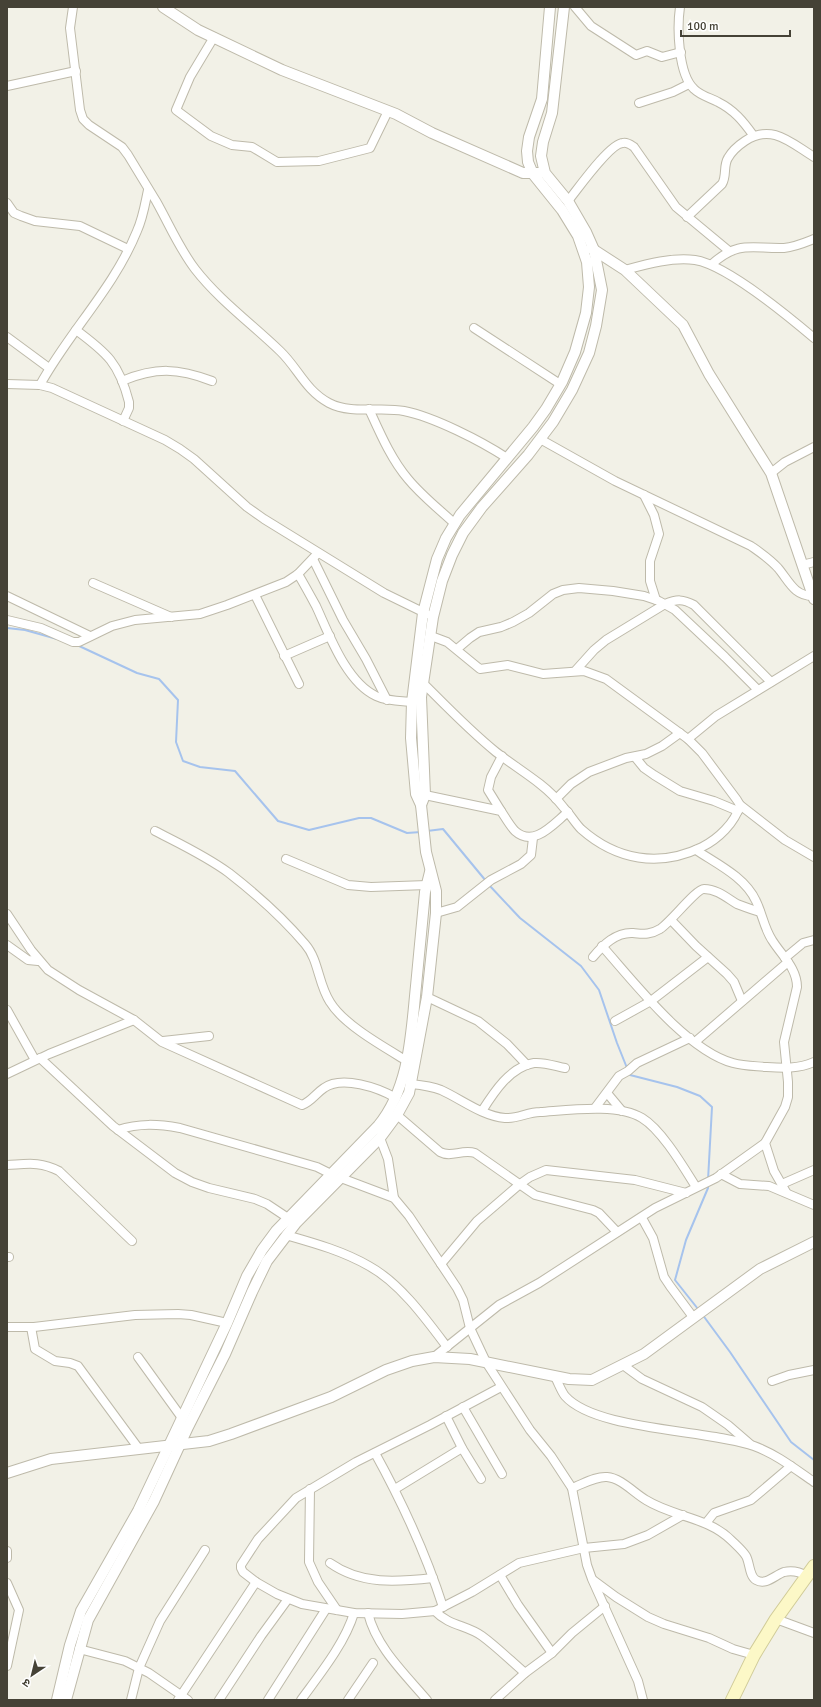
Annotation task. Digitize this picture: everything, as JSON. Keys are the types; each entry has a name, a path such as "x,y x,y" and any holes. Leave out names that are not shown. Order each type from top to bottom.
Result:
{"main road":[{"path":"732,1700 754,1655 776,1619 811,1571"}],"street":[{"path":"73,7 70,28 80,110 83,119 89,125 122,147 156,201 182,250 196,270 229,305 281,352 307,386 329,403 340,407 404,411 429,419 487,445 507,458"},
{"path":"163,7 198,30 282,70 388,111 523,173 545,173"},
{"path":"66,1700 88,1620 154,1501 225,1354 267,1261 286,1235 380,1138 397,1115 409,1093 427,997 436,913 436,891 425,848 421,805 416,794 411,738 412,702 423,613 437,559 455,524 486,482 533,427 560,384 575,352 586,313 589,287 587,262 578,236 562,210 533,174 528,162 527,151 529,137 542,99 550,7"},
{"path":"421,805 425,795 421,697 433,617 442,581 452,555 463,533 482,507 528,455 553,422 572,390 590,353 596,326 602,290 594,250 586,232 568,201 545,173 541,156 552,113 564,7"},
{"path":"575,7 591,26 636,55 647,51 657,56 666,57 681,52"},
{"path":"680,7 679,38 683,66 690,84 702,95 733,110 744,121 753,135"},
{"path":"214,38 190,77 176,110 210,136 232,145 252,147 277,162 319,161 370,148 388,111"},
{"path":"7,86 76,71"},
{"path":"639,103 673,92 690,84"},
{"path":"687,217 722,184 725,180 724,166 728,157 753,135 767,133 781,136 814,157"},
{"path":"568,201 605,155 614,146 622,142 634,147 668,198 687,217 729,251"},
{"path":"40,385 49,368 98,301 128,249 144,212 148,190"},
{"path":"7,203 14,213 21,216 36,221 80,226 128,249"},
{"path":"712,264 729,251 740,248 784,248 797,246 814,239"},
{"path":"581,245 594,250 625,270 682,325 709,374 771,473 813,597"},
{"path":"625,270 650,263 673,260 694,260 712,264 749,288 798,324 814,338"},
{"path":"474,328 560,384"},
{"path":"76,330 102,349 110,358 122,381 130,408 123,421"},
{"path":"7,337 49,368"},
{"path":"122,381 147,372 164,370 200,377 212,381"},
{"path":"7,384 40,385 52,388 180,449 194,459 247,507 316,556 384,593 433,617"},
{"path":"369,409 396,462 420,492 455,524"},
{"path":"540,439 615,481 751,546 766,555 778,568 794,590 800,594 813,597"},
{"path":"771,473 785,462 814,447"},
{"path":"644,494 654,515 659,534 650,561 650,581 656,600"},
{"path":"7,620 41,628 73,642 79,642 112,626 135,620 200,614 255,595 286,582 298,574 316,556"},
{"path":"316,556 343,620 366,659 387,700"},
{"path":"802,565 814,562"},
{"path":"298,574 340,657 354,678 375,696 387,700 412,702"},
{"path":"93,583 172,617"},
{"path":"457,649 479,632 501,627 529,614 554,594 563,590 579,588 613,591 656,600 665,604 699,632 758,690"},
{"path":"255,595 284,656 300,684"},
{"path":"7,596 90,636"},
{"path":"576,670 594,650 606,640 665,604 675,600 681,600 694,605 771,682"},
{"path":"284,656 330,636"},
{"path":"430,636 447,642 480,669 508,665 543,674 576,670 590,672 606,679 688,739 702,753 739,808"},
{"path":"688,739 716,716 814,656"},
{"path":"423,683 456,717 502,756 530,776 556,799 580,828 600,843 622,854 641,859 655,860 677,856 696,850 706,845 720,834 732,821 739,808"},
{"path":"556,799 571,784 589,772 626,758 635,757 662,746 680,733"},
{"path":"502,756 491,777 488,790 516,831 524,836 533,838 542,834 568,812"},
{"path":"635,757 644,768 680,791 739,808 785,840 814,857"},
{"path":"425,795 501,811"},
{"path":"155,831 197,853 228,873 273,910 306,945 314,959 330,1002 337,1012 365,1034 407,1061"},
{"path":"436,913 457,907 491,880 521,864 531,855 533,838"},
{"path":"434,1357 499,1305 538,1284 617,1232 642,1218 655,1208 718,1176 765,1143 785,1107 788,1097 788,1082 784,1042 797,987 795,970 770,938 751,892 734,875 696,850"},
{"path":"286,859 348,885 371,887 427,884"},
{"path":"57,1700 70,1645 81,1610 138,1511 227,1323 247,1276 262,1250 288,1218 378,1126 388,1114 396,1098 407,1061 427,884 430,870"},
{"path":"593,957 602,946 620,935 632,933 645,935 654,933 671,920 695,893 705,889 713,890 737,903 760,912"},
{"path":"7,914 38,961 48,970 79,990 134,1020 162,1042 302,1105 309,1103 323,1088 332,1084 350,1083 367,1086 382,1090 396,1098"},
{"path":"671,920 730,978 742,1001"},
{"path":"595,1108 619,1076 628,1071 637,1063 692,1040 742,1001 803,944 814,940"},
{"path":"7,945 28,960 38,961"},
{"path":"602,946 674,1025 692,1040 721,1059 733,1064 787,1069 801,1067 814,1062"},
{"path":"615,1020 651,1001 708,957"},
{"path":"427,997 478,1021 507,1044 527,1065"},
{"path":"7,1010 38,1059 118,1130 175,1173 192,1182 209,1188 255,1199 267,1204 288,1218"},
{"path":"7,1074 38,1059 134,1020"},
{"path":"162,1042 209,1036"},
{"path":"482,1111 500,1084 527,1065 542,1063 565,1068"},
{"path":"411,1084 440,1090 482,1111 505,1118 537,1112 595,1108 622,1111 638,1116 649,1123 698,1186"},
{"path":"607,1093 622,1111"},
{"path":"397,1115 440,1152 449,1156 469,1151 475,1153 535,1195 593,1210 617,1232"},
{"path":"118,1130 136,1125 157,1124 180,1128 317,1167 331,1174"},
{"path":"380,1138 388,1159 394,1198"},
{"path":"765,1143 774,1171 784,1188"},
{"path":"7,1165 36,1163 49,1166 59,1172 132,1241"},
{"path":"441,1264 477,1221 520,1184 539,1172 553,1170 635,1180 686,1193"},
{"path":"784,1188 814,1170"},
{"path":"718,1176 740,1184 761,1184 784,1188 814,1205"},
{"path":"341,1178 394,1198 409,1216 457,1288 463,1300 470,1328 486,1362 530,1430 563,1473 572,1488 592,1579 638,1681 643,1700"},
{"path":"642,1218 654,1238 664,1276 670,1286 696,1315"},
{"path":"286,1235 322,1245 369,1266 382,1275 420,1311 447,1347"},
{"path":"7,1473 51,1459 209,1441 331,1397 393,1368 412,1361 434,1357 470,1359 555,1377 592,1380 644,1354 760,1269 814,1242"},
{"path":"7,1327 31,1327 135,1315 178,1314 191,1315 227,1323"},
{"path":"31,1327 35,1349 55,1361 70,1363 78,1366 140,1449"},
{"path":"138,1357 182,1418"},
{"path":"622,1365 642,1379 702,1407 728,1425 752,1446"},
{"path":"772,1380 814,1370"},
{"path":"555,1377 564,1395 587,1411 635,1424 752,1446 791,1466 814,1482"},
{"path":"501,1387 376,1452 296,1498 281,1512 258,1539 244,1560 241,1568 243,1572 256,1582 288,1599 302,1604 354,1613 402,1614 439,1609 519,1563 584,1548 624,1544 648,1535 683,1515"},
{"path":"463,1407 502,1474"},
{"path":"446,1416 462,1448 481,1479"},
{"path":"395,1489 462,1448"},
{"path":"376,1452 395,1489 433,1578 440,1617 452,1624 473,1631 482,1636 525,1673"},
{"path":"706,1523 714,1513 751,1500 791,1466"},
{"path":"572,1488 600,1478 613,1479 647,1501 706,1523 729,1538 745,1555 752,1576 761,1582 770,1580 783,1572 811,1571"},
{"path":"310,1489 308,1562 318,1582 337,1610"},
{"path":"131,1700 139,1668 160,1621 205,1550"},
{"path":"7,1551 7,1558"},
{"path":"330,1563 351,1574 386,1582 433,1578"},
{"path":"500,1575 518,1605 552,1653"},
{"path":"592,1579 633,1608 659,1622 709,1638 733,1649 754,1655"},
{"path":"79,1649 125,1661 139,1668 183,1698 256,1582"},
{"path":"7,1583 20,1610 9,1648 7,1666"},
{"path":"219,1700 261,1636 288,1599"},
{"path":"495,1700 525,1673 552,1653 572,1633 605,1606"},
{"path":"268,1700 326,1609"},
{"path":"301,1700 344,1636 351,1624 354,1613"},
{"path":"368,1613 375,1635 390,1656 427,1700"},
{"path":"776,1619 814,1633"},
{"path":"348,1700 373,1663"}],"waterway":[{"path":"7,628 25,630 57,639"},
{"path":"77,645 137,673 159,679 178,700 176,742 183,761 200,767 235,771 278,821 309,830 359,818 371,818 407,833 421,832"},
{"path":"427,831 443,829 486,881"},
{"path":"489,885 520,918 581,966 599,990 627,1068"},
{"path":"630,1074 677,1087 700,1096 712,1107 708,1180"},
{"path":"698,1309 675,1280 686,1240 708,1188 708,1184"},
{"path":"702,1314 730,1352 791,1442 814,1460"}]}
